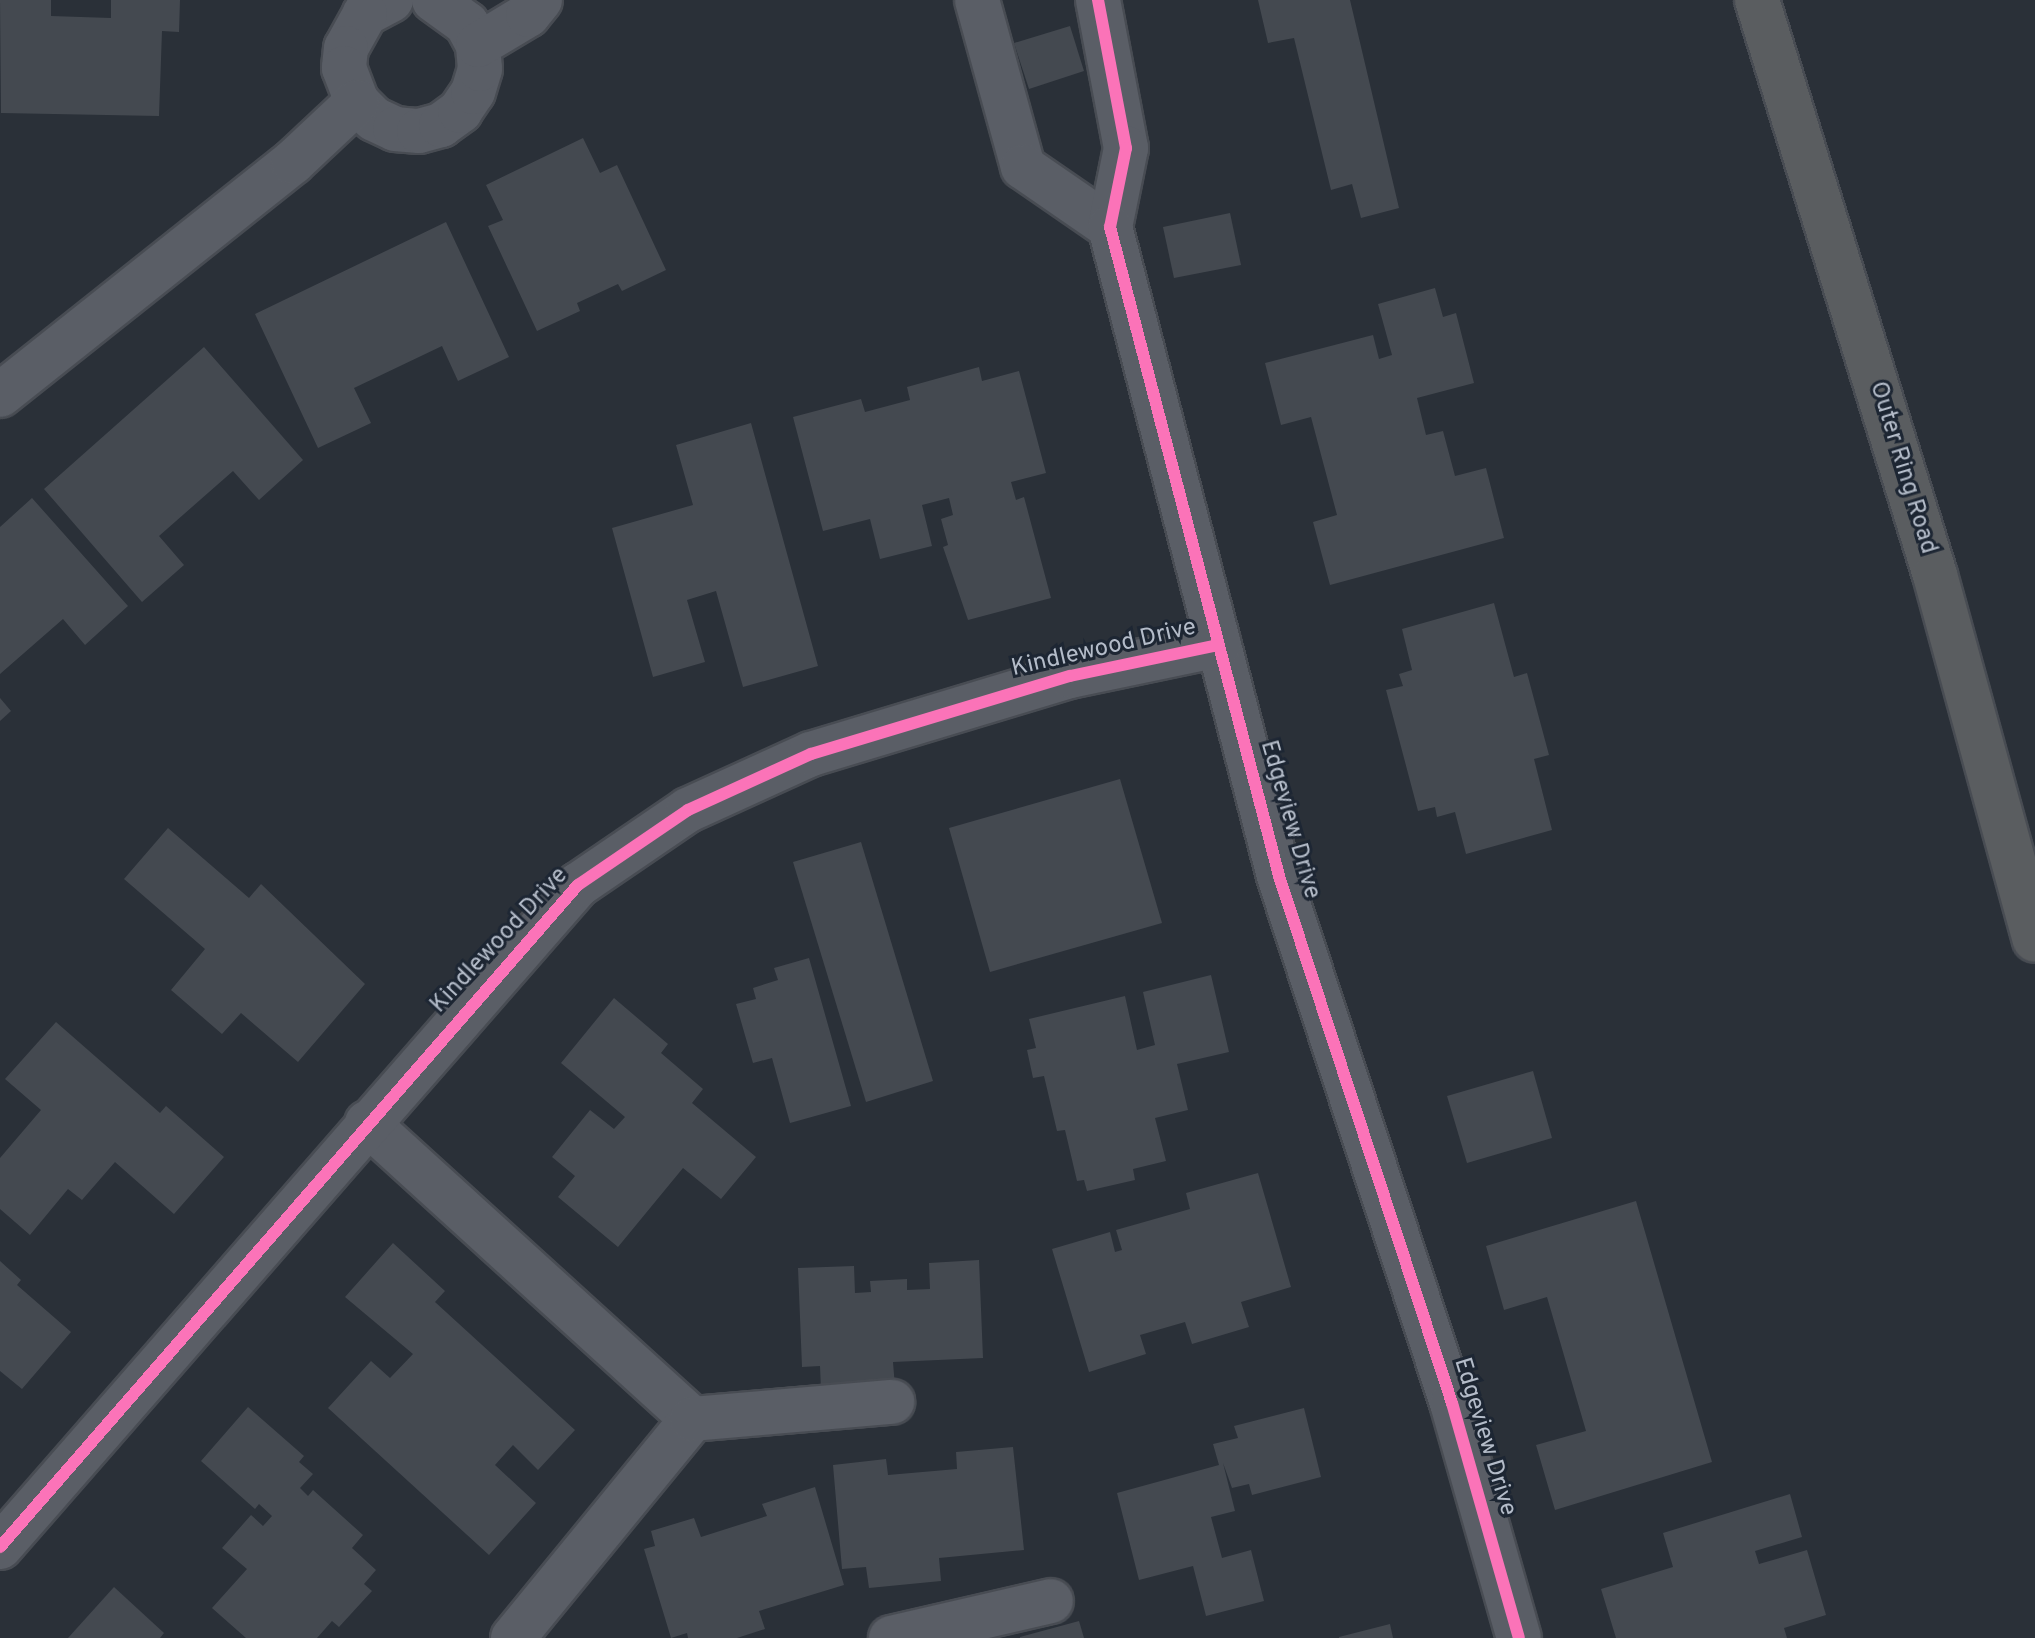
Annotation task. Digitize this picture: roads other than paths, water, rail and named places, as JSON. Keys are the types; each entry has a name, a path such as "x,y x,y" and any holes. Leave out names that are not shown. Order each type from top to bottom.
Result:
{"highway":[{"name":"Outer Ring Road","path":"1757,0 1935,575 2035,940"}],"street":[{"path":"368,5 346,48 344,68 357,102 395,129 441,125 473,92 480,69 478,45 467,24 434,0"},
{"path":"478,45 528,15 540,0"},
{"path":"977,0 1023,167 1110,227"},
{"name":"Edgeview Drive","path":"1098,0 1126,148 1110,227 1279,876 1452,1403 1519,1638"},
{"path":"0,395 293,162 357,102"},
{"name":"Kindlewood Drive","path":"0,1547 367,1123 578,885 688,810 811,754 1070,676 1219,645"},
{"path":"367,1123 692,1419"},
{"path":"513,1638 692,1419 892,1402"},
{"path":"891,1638 1051,1601"}]}
